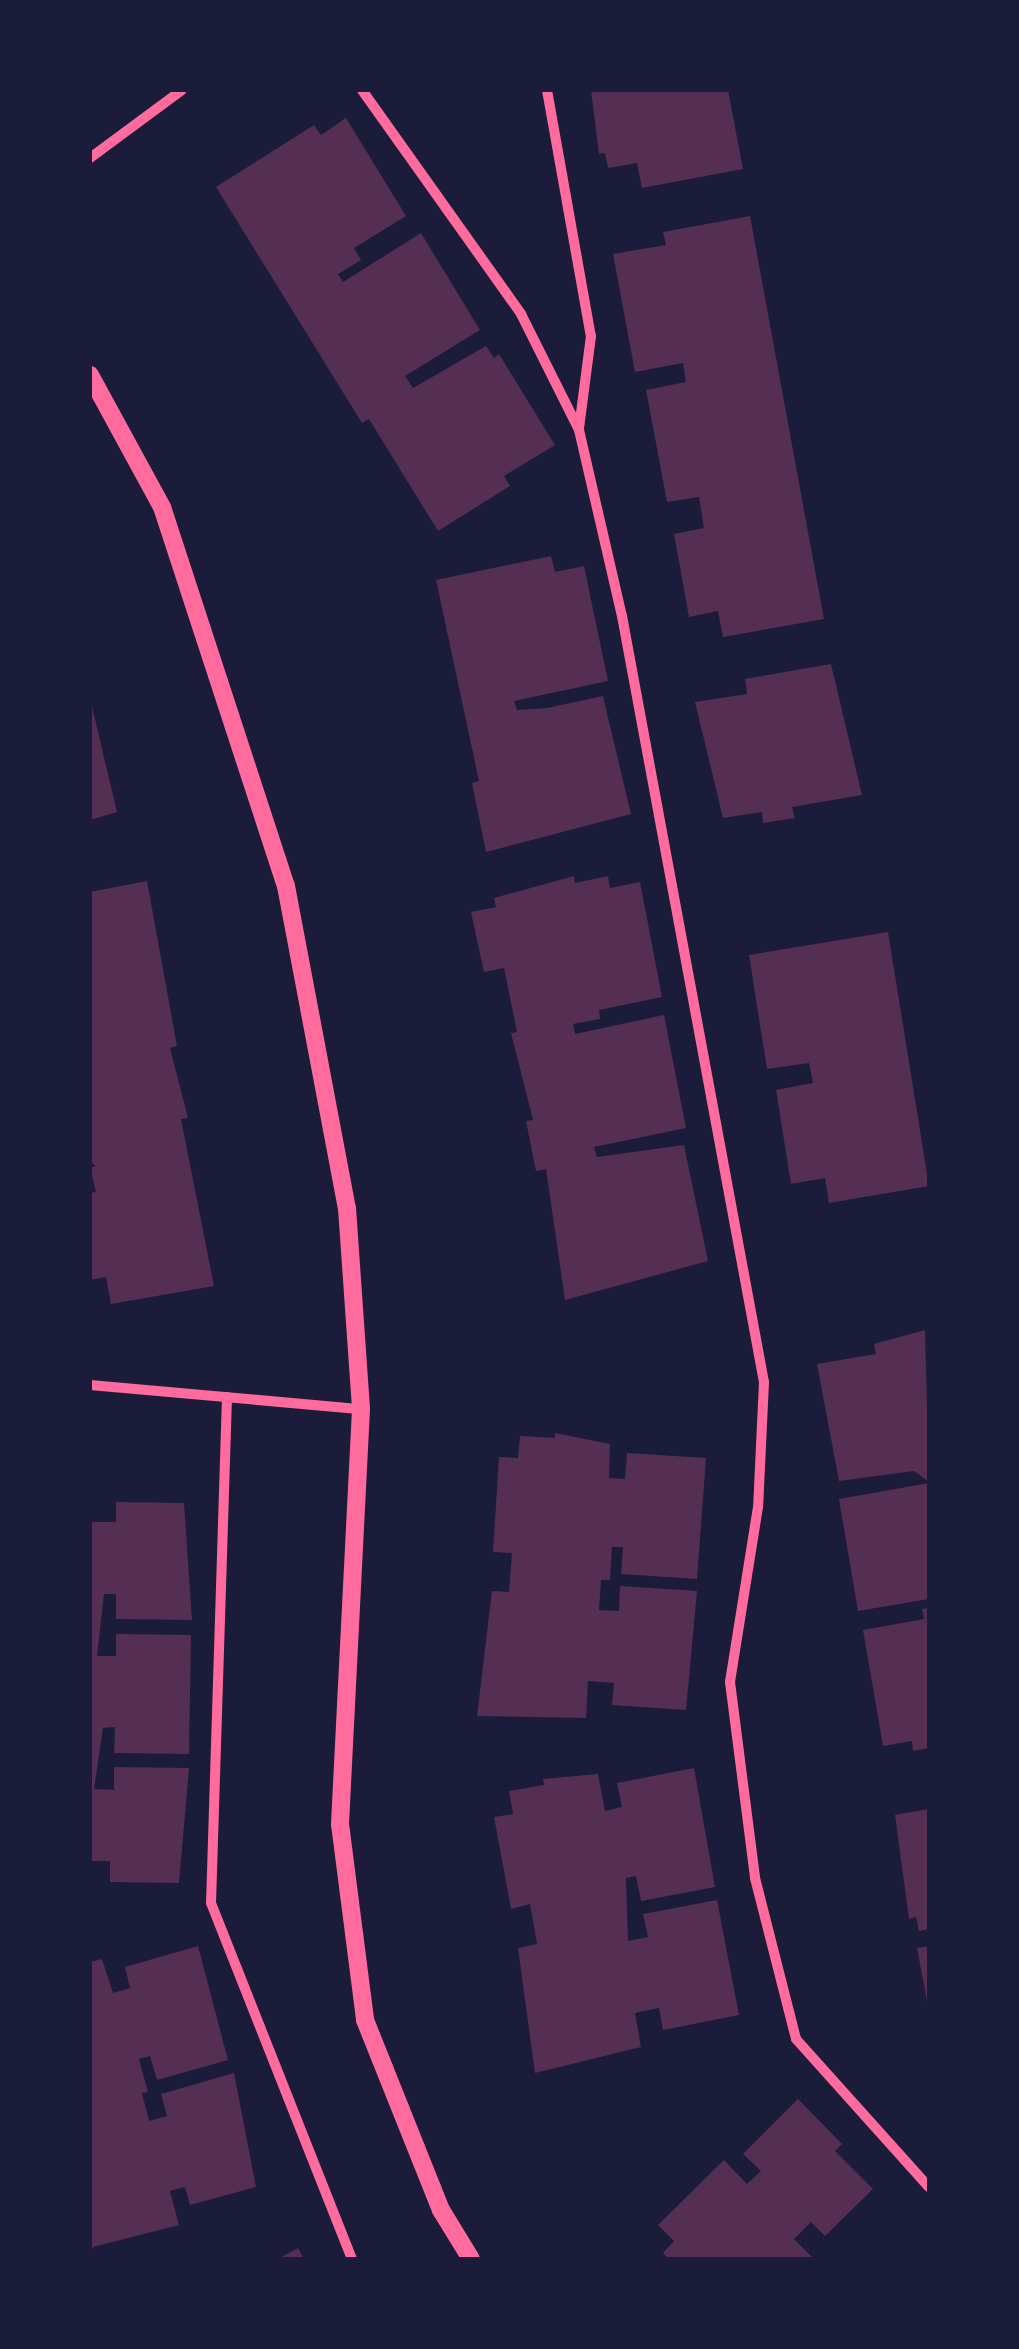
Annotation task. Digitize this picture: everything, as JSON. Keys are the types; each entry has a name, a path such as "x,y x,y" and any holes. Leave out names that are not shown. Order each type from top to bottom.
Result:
{"street":[{"path":"90,158 182,90"},
{"path":"362,90 522,314 579,430 622,616 764,1382 758,1507 730,1682 755,1878 796,2039 929,2186"},
{"path":"547,90 591,336 579,430"},
{"path":"90,375 162,507 286,886 347,1208 360,1410 340,1824 365,2020 441,2210 471,2259"},
{"path":"90,1385 360,1410"},
{"path":"227,1398 211,1902 352,2259"}],"building":[{"path":"591,90 728,90 743,169 642,188 637,163 608,168 605,153 599,154"},
{"path":"346,118 406,216 354,248 361,260 338,274 343,282 421,233 480,330 405,376 413,388 486,346 494,358 499,354 555,445 504,476 510,486 438,531 369,419 362,423 216,187 314,125 321,135"},
{"path":"750,216 824,619 723,637 718,611 689,617 674,534 704,528 699,497 667,502 646,390 686,382 683,363 635,372 613,254 666,245 663,232"},
{"path":"551,556 555,572 584,566 608,681 514,701 517,710 603,696 631,814 486,852 472,783 479,781 436,580"},
{"path":"831,664 862,795 792,807 795,818 763,823 762,812 723,818 695,702 747,694 745,679"},
{"path":"90,698 117,812 90,820"},
{"path":"574,876 575,883 608,876 610,888 640,882 662,997 599,1010 600,1019 573,1024 575,1034 664,1015 686,1128 594,1147 597,1157 684,1145 708,1261 565,1300 546,1169 536,1171 526,1121 533,1120 511,1033 517,1032 504,968 484,972 471,912 496,907 494,898"},
{"path":"147,881 177,1046 170,1048 188,1118 181,1119 214,1286 111,1304 106,1277 90,1280 90,1193 96,1192 90,1167 96,1166 90,1162 90,892"},
{"path":"888,932 929,1186 829,1203 825,1178 791,1184 776,1090 813,1083 809,1063 767,1069 749,955"},
{"path":"925,1330 929,1482 914,1471 839,1481 817,1364 876,1354 874,1344"},
{"path":"555,1433 610,1444 609,1478 625,1479 627,1453 706,1458 697,1579 621,1574 623,1547 612,1547 610,1580 601,1580 599,1610 619,1611 620,1586 697,1591 686,1710 612,1705 614,1683 588,1681 586,1718 477,1716 492,1591 509,1592 512,1553 493,1552 499,1457 518,1458 520,1436 555,1438"},
{"path":"929,1483 929,1599 858,1611 839,1499"},
{"path":"116,1502 184,1503 192,1620 116,1619 116,1594 104,1594 97,1656 116,1656 116,1634 191,1635 189,1754 114,1753 115,1727 103,1728 94,1789 114,1790 114,1767 189,1768 179,1883 110,1882 110,1861 90,1861 90,1522 116,1522"},
{"path":"929,1608 929,1748 913,1751 912,1741 883,1746 863,1630 924,1619 922,1609"},
{"path":"694,1768 715,1887 641,1901 636,1876 626,1878 628,1941 648,1937 643,1914 717,1900 739,2015 663,2030 659,2008 635,2013 641,2047 535,2073 518,1948 537,1944 530,1904 511,1909 494,1817 513,1814 509,1791 544,1785 543,1779 598,1774 605,1811 622,1807 617,1783"},
{"path":"929,1809 929,1929 919,1931 916,1917 909,1919 895,1815"},
{"path":"198,1946 228,2060 157,2080 150,2056 139,2059 148,2092 142,2093 149,2121 167,2116 161,2094 234,2073 256,2187 190,2205 185,2187 170,2191 179,2225 93,2247 90,2255 90,1962 102,1959 113,1993 130,1988 125,1967"},
{"path":"929,1946 929,2001 927,2001 917,1948"},
{"path":"798,2099 842,2144 835,2151 873,2189 825,2236 811,2222 794,2239 814,2259 669,2259 663,2253 674,2241 658,2225 724,2160 747,2184 761,2171 743,2154"},
{"path":"298,2248 304,2259 278,2259"}]}
